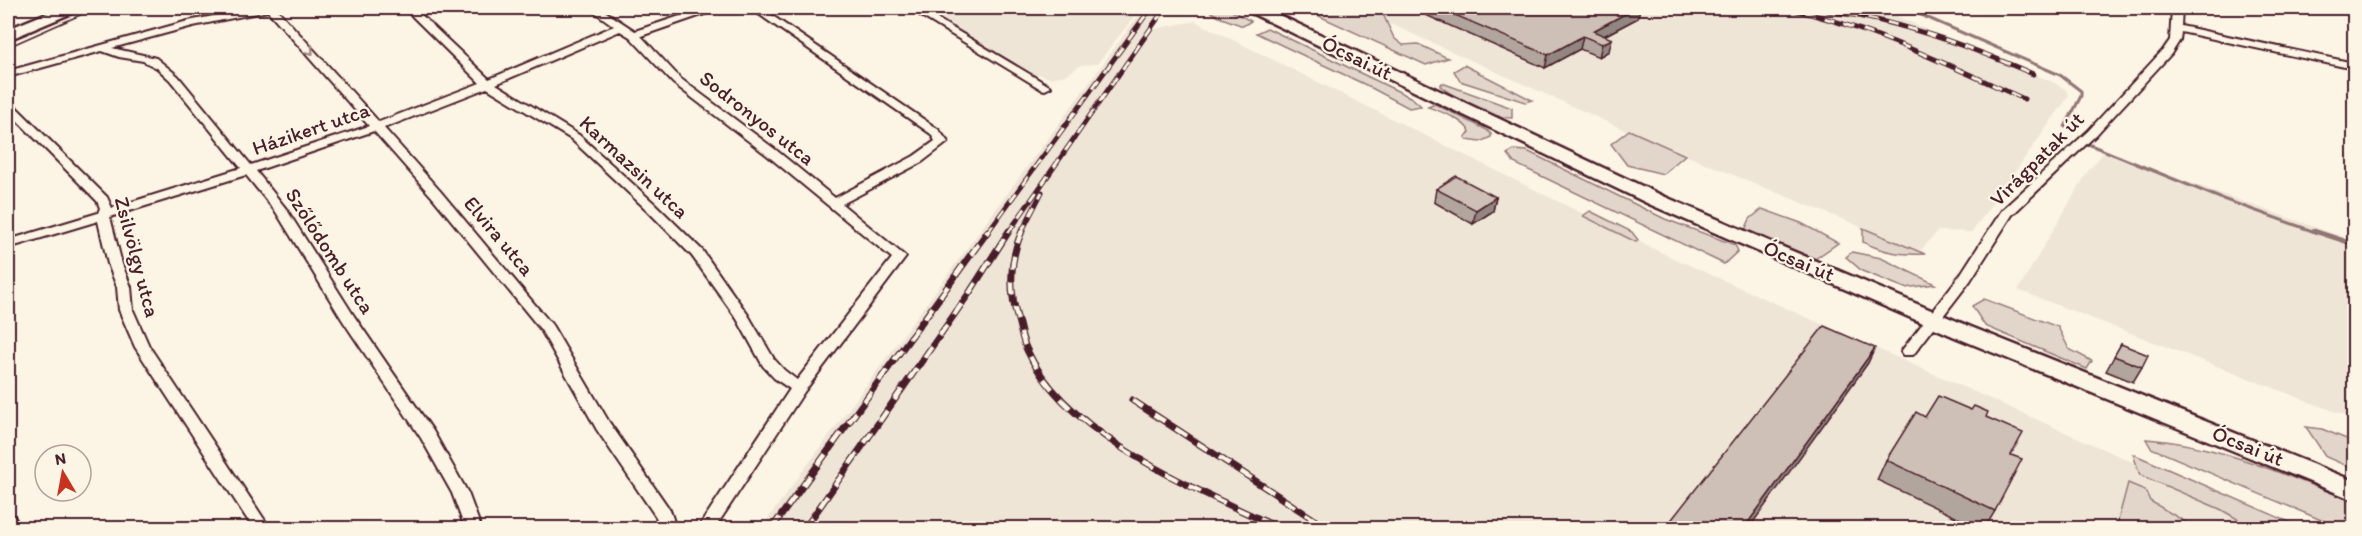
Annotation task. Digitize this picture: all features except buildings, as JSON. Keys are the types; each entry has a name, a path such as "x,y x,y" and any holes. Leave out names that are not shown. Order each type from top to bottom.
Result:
{"main road":[{"path":"8,35 72,8"},
{"name":"Ócsai út","path":"1253,8 1646,195 1934,319 2355,491"}],"street":[{"path":"8,74 102,46 266,8"},
{"name":"Elvira utca","path":"271,8 377,127 547,328 603,426 666,522"},
{"name":"Karmazsin utca","path":"409,8 487,83 575,137 651,207 697,253 743,318 768,362 779,374 799,388"},
{"name":"Sodronyos utca","path":"594,8 634,35 677,81 835,203 899,257 799,388"},
{"path":"634,35 712,8"},
{"path":"755,8 935,132 942,142 918,159 835,203"},
{"path":"913,8 1045,87"},
{"path":"2177,8 2177,28 2355,66"},
{"name":"Házikert utca","path":"8,244 250,171 377,127 620,27"},
{"name":"Virágpatak út","path":"1908,352 1965,279 2007,213 2092,133 2152,69 2175,40 2177,28"},
{"name":"Szőlődomb utca","path":"102,46 109,52 149,59 174,78 281,210 348,318 427,435 460,493 473,528"},
{"name":"Zsilvölgy utca","path":"8,105 104,200 106,208 103,216 115,264 124,287 126,310 142,347 262,528"},
{"path":"706,528 799,388"},
{"path":"8,521 12,528"}],"shaded area":[{"path":"918,8 1141,8 1097,64 1081,65 1066,75 1050,78 1039,74 1033,77"},
{"path":"1144,8 1169,8 1154,29 1195,21 1662,253 2281,528 761,528"},
{"path":"1205,8 1226,8 1251,21 1243,26 1219,17"},
{"path":"1316,8 1373,8 1382,12 1394,38 1403,45 1418,44 1448,58 1426,65 1319,16"},
{"path":"1355,8 1879,8 1964,47 2053,82 2065,89 2069,96 1972,232 1938,231 1920,251 1631,133"},
{"path":"1267,28 1412,98 1421,106 1409,108 1256,33"},
{"path":"1464,65 1532,100 1525,102 1460,81 1454,71"},
{"path":"1442,83 1512,108 1512,118 1495,115 1475,107 1440,86"},
{"path":"1435,104 1487,130 1491,137 1480,142 1467,140 1465,137 1470,132 1467,127 1452,116 1428,107"},
{"path":"1629,130 1685,155 1663,174 1627,165 1611,144"},
{"path":"1514,150 1527,151 1665,219 1735,245 1738,251 1724,264 1514,163 1507,154"},
{"path":"2104,152 2354,241 2354,419 2018,290 2088,171"},
{"path":"1762,209 1801,223 1838,243 1815,259 1745,230 1750,219"},
{"path":"1590,211 1632,232 1638,240 1636,242 1583,216"},
{"path":"1863,228 1925,254 1894,252 1871,246 1863,242"},
{"path":"1852,252 1881,258 1935,284 1905,288 1862,271 1846,257"},
{"path":"1984,299 2058,327 2069,349 2092,361 2087,369 1985,326 1972,306"},
{"path":"2306,427 2322,429 2354,442 2354,469 2326,457"},
{"path":"2146,439 2200,447 2226,454 2354,502 2354,528 2340,528 2151,448"},
{"path":"2133,454 2303,528 2253,528 2220,509 2140,475"},
{"path":"2128,483 2145,490 2150,501 2189,524 2190,528 2116,528"}],"waterway":[{"path":"1905,8 2060,75 2081,91 2081,96 2065,127"},
{"path":"2088,144 2220,198 2318,233"},
{"path":"2314,231 2354,244"}],"tram line":[{"path":"8,47 96,8"}],"railway":[{"path":"987,233 1151,8"},
{"path":"1008,233 1165,8"},
{"path":"1786,8 1878,36 2024,99"},
{"path":"1828,11 1855,15 1932,35 2033,74"},
{"path":"1022,231 1042,192"},
{"path":"772,528 988,231"},
{"path":"805,528 970,292 1009,231"},
{"path":"1022,231 1013,265 1013,301 1026,347 1046,381 1071,409 1103,435 1137,457 1174,478 1279,528"},
{"path":"1132,400 1327,528"}]}
